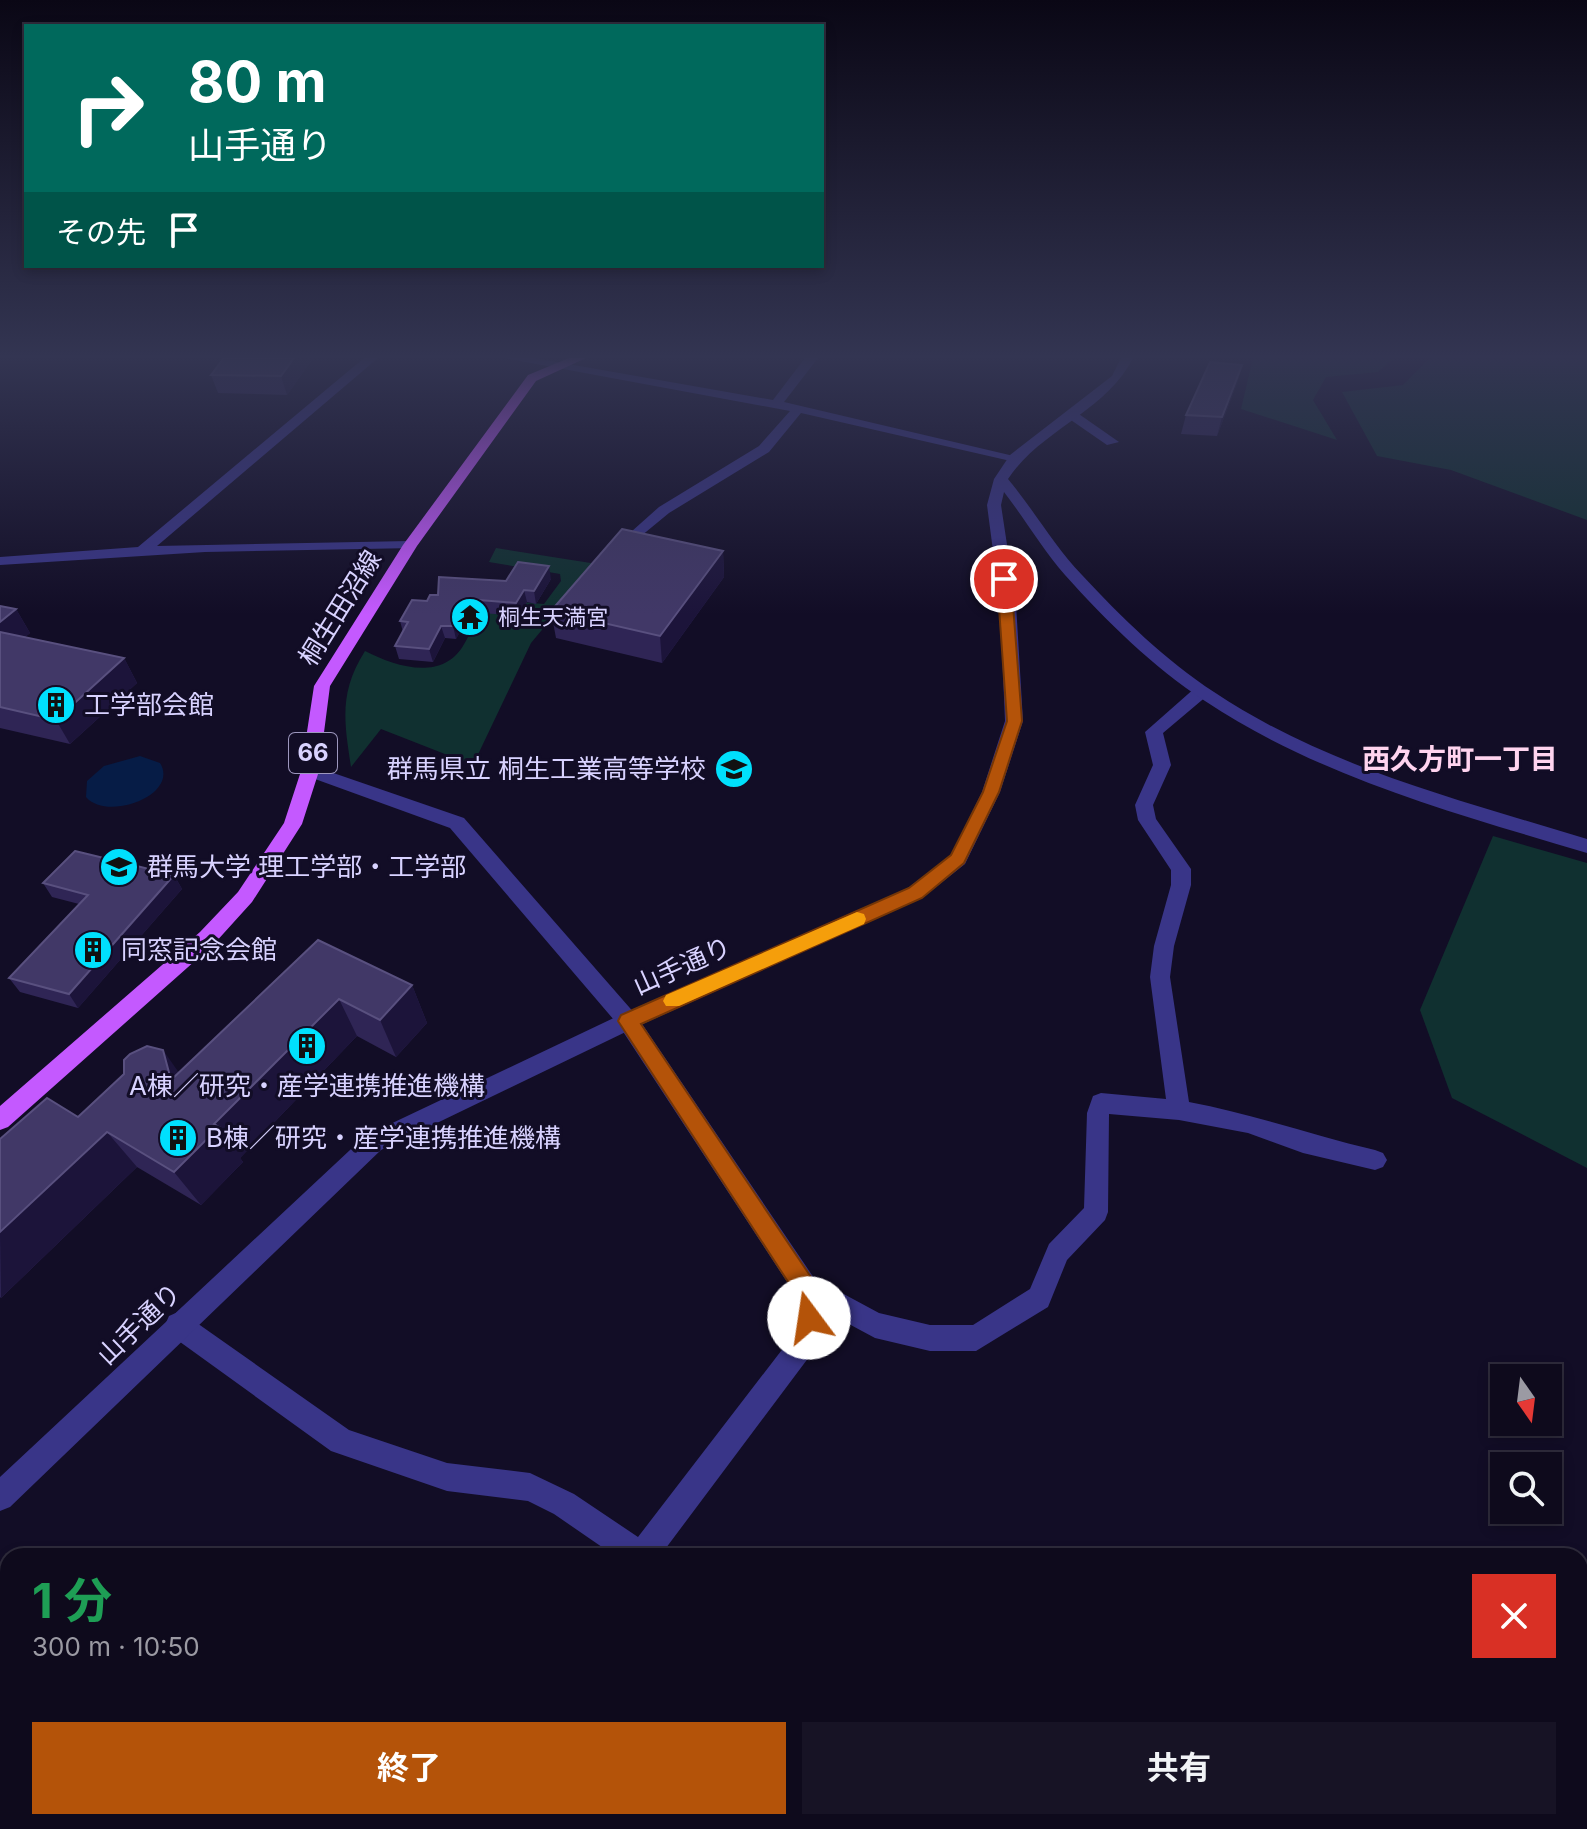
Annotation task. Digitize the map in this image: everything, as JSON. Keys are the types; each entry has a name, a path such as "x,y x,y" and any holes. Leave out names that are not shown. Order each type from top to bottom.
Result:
{"main road":[{"name":"桐生田沼線","path":"0,1120 207,938 245,897 293,824 310,771 322,686 410,545 484,443"}],"street":[{"path":"144,549 270,443"},
{"path":"612,557 664,510 769,443"},
{"path":"950,443 1015,458"},
{"name":"山手通り","path":"0,1497 373,1143 628,1021 915,893 958,859 991,792 1014,721 1008,604 994,505 1001,479 1015,458 1034,443"},
{"path":"1001,479 1026,508 1074,577 1164,661 1202,691 1308,750 1436,797 1587,846"},
{"path":"0,561 144,549 268,544 410,545"},
{"path":"1179,1110 1160,977 1164,946 1181,885 1181,869 1147,820 1144,805 1162,765 1154,732 1202,691"},
{"path":"310,771 457,823 628,1021 805,1287 809,1318 803,1344 647,1548"},
{"path":"805,1287 875,1325 930,1338 976,1338 1039,1298 1058,1252 1096,1212 1098,1113 1101,1103 1179,1110 1249,1123 1303,1143 1375,1160"},
{"path":"178,1325 341,1441 447,1477 530,1487 564,1504 629,1548"}],"green space":[{"path":"1370,443 1587,443 1587,520 1451,470 1377,456"},
{"path":"496,548 597,564 531,643 473,765 381,729 351,767 347,694 365,651 403,666 417,668 442,664 454,657 463,646 484,599 544,604 561,581 560,574 489,562"},
{"path":"1493,836 1587,863 1587,1168 1452,1098 1420,1010"}],"water":[{"path":"140,756 160,763 163,775 160,785 151,794 124,806 109,807 96,804 86,797 87,781 104,766"}],"building":[{"path":"622,529 723,551 660,636 551,611"},
{"path":"518,562 549,566 534,591 524,590 516,603 467,599 453,626 441,626 429,649 395,646 408,622 400,621 412,600 427,601 430,595 438,595 439,577 506,581"},
{"path":"0,606 16,609 0,622"},
{"path":"0,632 124,658 56,720 0,707"},
{"name":"同窓記念会館","path":"75,851 174,875 69,994 9,978 88,895 43,883"},
{"path":"318,940 412,985 380,1020 339,999 214,1124 219,1127 174,1172 107,1132 0,1232 0,1139 47,1098 78,1117 124,1074 124,1060 147,1046 163,1050 171,1080"}],"slow traffic":[{"path":"672,1001 857,919"}],"place":[{"name":"桐生天満宮","path":"470,617"},
{"name":"工学部会館","path":"56,705"},
{"name":"群馬県立 桐生工業高等学校","path":"734,769"},
{"name":"群馬大学 理工学部・工学部","path":"119,867"},
{"name":"同窓記念会館","path":"93,950"},
{"name":"A棟／研究・産学連携推進機構","path":"307,1046"},
{"name":"B棟／研究・産学連携推進機構","path":"178,1138"}],"district":[{"name":"西久方町一丁目","path":"1460,759"}],"route":[{"path":"809,1318 805,1287 628,1021 915,893 958,859 991,792 1014,721 1004,579"}]}
